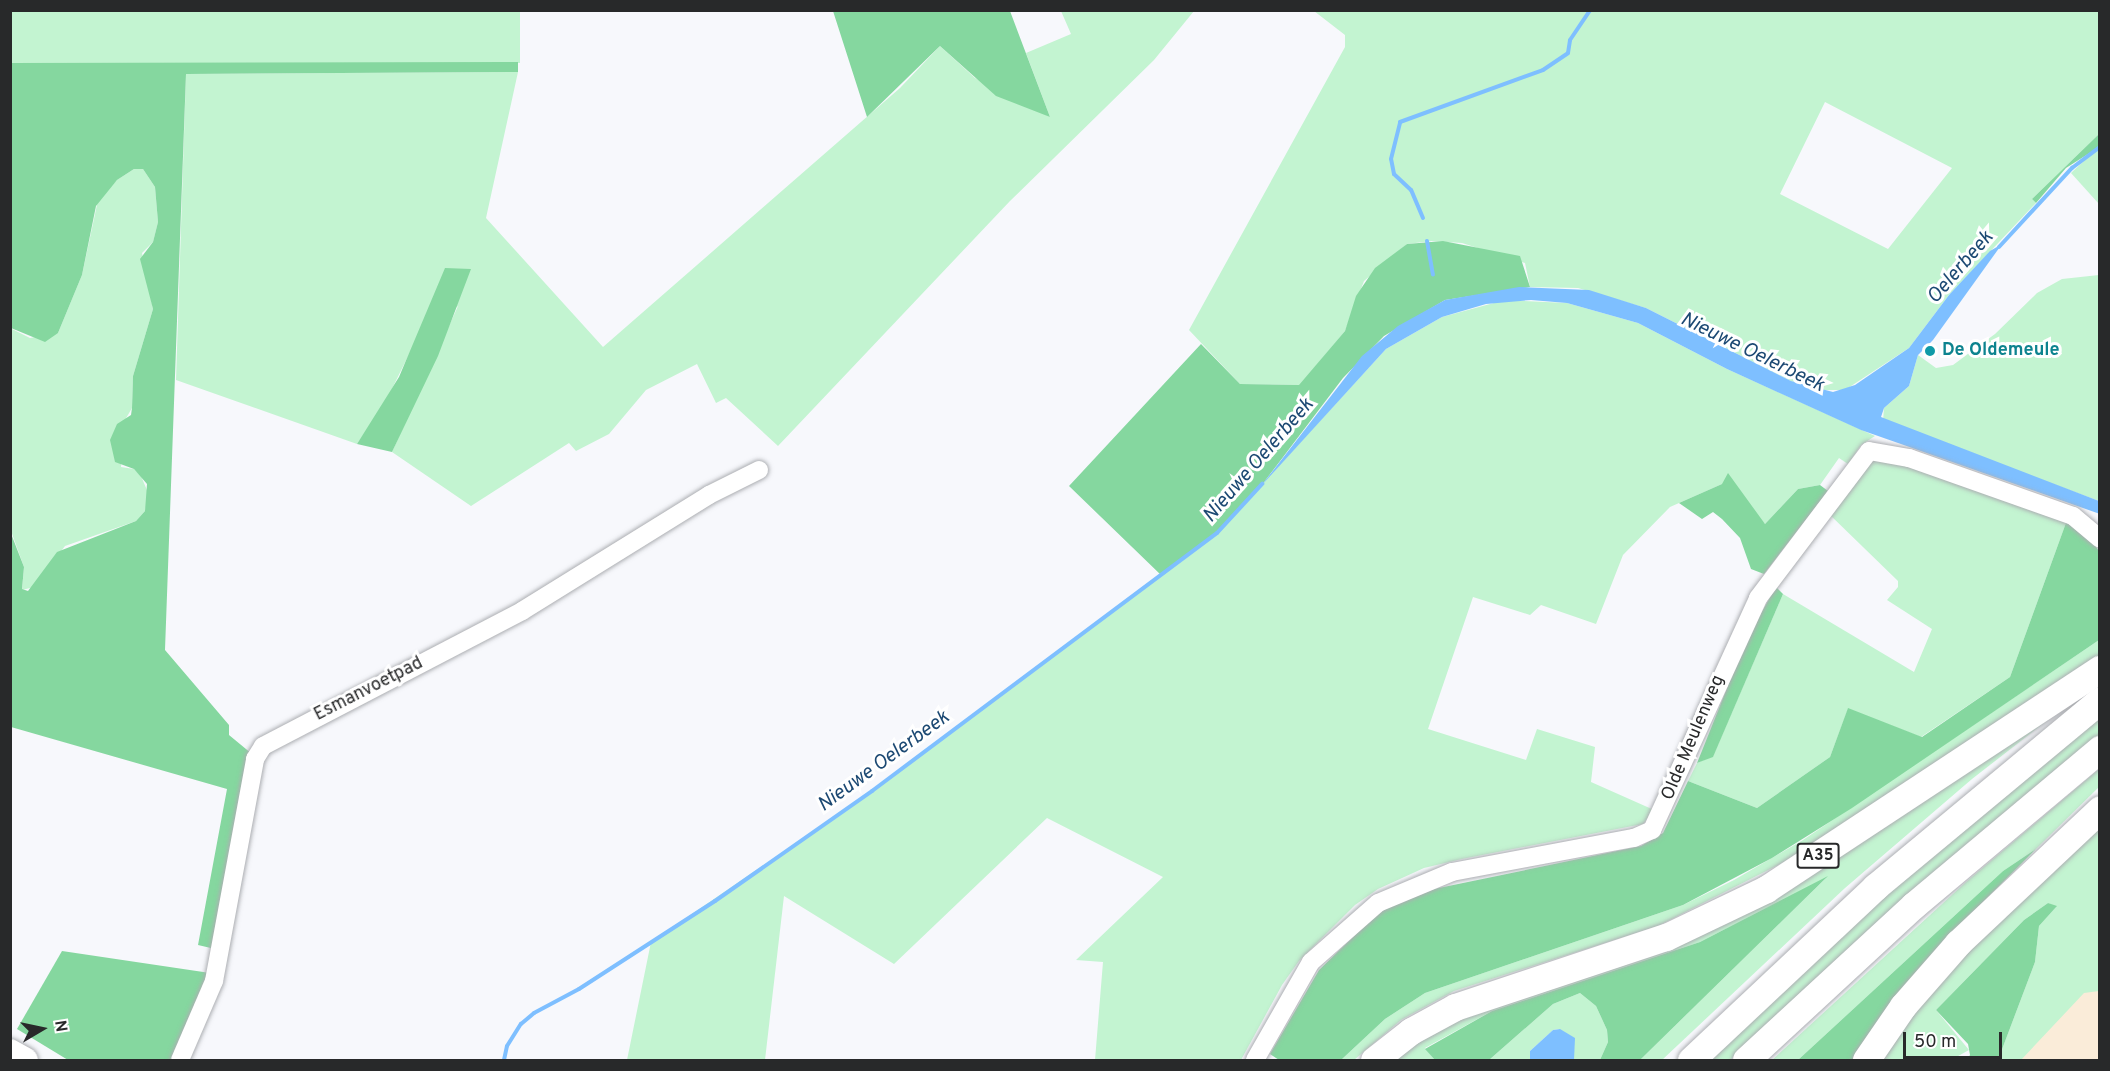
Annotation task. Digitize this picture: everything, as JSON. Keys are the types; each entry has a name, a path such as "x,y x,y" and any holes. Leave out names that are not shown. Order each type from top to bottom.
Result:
{"highway":[{"name":"A35","path":"1374,1060 1411,1031 1455,1007 1666,937 1766,889 2100,669"},
{"path":"1691,1060 1875,887 2100,700"},
{"path":"1746,1060 1914,905 2100,749"},
{"path":"1866,1060 1904,1006 1958,943 2100,809"}],"main road":[{"path":"10,1051 26,1060"}],"street":[{"name":"Olde Meulenweg","path":"1255,1060 1296,984 1311,962 1378,903 1452,872 1635,838 1652,830 1758,598 1869,451 1909,458 2073,516 2100,539"},
{"name":"Esmanvoetpad","path":"180,1060 214,981 255,759 263,746 522,611 709,495 759,470"}],"shaded area":[{"path":"2099,897 2099,1060 2011,1060"}],"green space":[{"path":"10,11 520,11 520,63 10,63"},
{"path":"833,11 1010,11 1050,117 996,96 940,46 867,117"},
{"path":"1061,11 1194,11 1154,60 1010,201 778,446 726,398 716,403 697,364 646,390 609,434 576,451 569,443 471,506 392,452 458,306 417,338 383,407 357,444 176,380 186,74 518,72 486,218 603,347 900,88 940,46 975,78 1050,117 1026,53 1071,34"},
{"path":"1314,11 2099,11 2099,134 2032,199 2036,203 1949,295 1909,348 1845,390 1821,390 1791,381 1646,308 1578,288 1530,287 1525,263 1462,243 1432,241 1407,244 1364,281 1345,331 1300,385 1240,384 1189,330 1345,47 1345,35","holes":["1825,102 1952,168 1888,249 1780,194"]},
{"path":"518,62 518,72 186,74 165,650 229,725 229,735 252,754 215,949 198,945 227,789 11,727 10,531 24,567 22,589 28,591 57,552 136,521 145,511 147,484 134,469 115,462 110,440 117,424 131,415 133,376 153,309 140,259 153,242 158,222 155,187 143,169 134,169 117,180 96,206 82,275 58,333 45,342 11,328 11,63"},
{"path":"2099,134 2099,147 2066,168 2036,203 2032,199"},
{"path":"2099,147 2099,204 2071,173"},
{"path":"134,169 143,169 155,187 158,222 153,242 142,253 153,309 133,376 132,408 125,420 121,467 134,469 141,476 149,495 145,511 136,521 65,546 34,587 22,590 24,567 11,531 10,328 30,338 58,333 82,275 98,200 117,180"},
{"path":"1443,241 1520,256 1530,287 1445,300 1384,336 1343,378 1261,486 1217,533 1162,576 1069,486 1201,344 1240,384 1299,385 1345,331 1356,296 1375,268 1407,244"},
{"path":"445,268 471,269 438,356 392,452 357,444 399,377"},
{"path":"2099,275 2099,501 1883,421 1884,408 1909,386 1918,355 1936,368 1953,365 1995,334 2037,293 2062,279"},
{"path":"1505,300 1567,303 1638,323 1727,369 1875,436 1861,445 1848,464 1839,458 1820,485 1798,489 1765,524 1722,484 1670,507 1623,555 1596,624 1541,605 1530,615 1473,597 1428,729 1526,760 1537,729 1595,747 1591,782 1654,810 1643,824 1424,868 1378,889 1355,905 1299,961 1282,985 1241,1060 1095,1060 1103,962 1076,960 1163,877 1047,818 894,964 784,896 765,1060 627,1060 651,942 872,791 1217,533 1386,349 1442,317"},
{"path":"1871,454 2067,520 2010,677 1921,737 1848,709 1830,757 1757,808 1688,781 1697,763 1713,756 1783,594 1914,672 1932,629 1887,600 1898,587 1898,581 1828,513"},
{"path":"1728,473 1765,524 1798,489 1820,485 1828,491 1764,574 1751,569 1740,538 1722,519 1713,512 1702,519 1679,503 1722,484"},
{"path":"2067,520 2079,524 2099,551 2099,640 1852,808 1772,858 1683,905 1425,993 1385,1019 1341,1060 1279,1060 1270,1054 1319,970 1380,911 1434,889 1641,846 1663,833 1688,781 1757,808 1830,757 1848,708 1922,737 2010,677"},
{"path":"1776,587 1783,594 1713,757 1697,763 1748,636"},
{"path":"2099,640 2099,655 1790,859 1658,926 1454,991 1401,1020 1354,1060 1341,1060 1385,1019 1425,993 1683,905 1734,880 1803,840"},
{"path":"2063,708 1972,779 1845,888 1662,1060 1640,1060 1826,878 1700,942 1492,1011 1425,1048 1435,1060 1388,1060 1451,1018 1603,966"},
{"path":"2099,711 2099,735 2018,801 1730,1060 1704,1060 1814,956"},
{"path":"2099,769 2099,787 2036,849 2003,871 1798,1060 1772,1060 1966,882"},
{"path":"2099,817 2099,991 2084,993 2021,1060 1998,1060 2035,962 2039,926 2056,907 2048,903 2024,920 1936,1010 1969,1050 1951,1060 1876,1060 1920,1001"},
{"path":"2036,849 1975,910 1855,1060 1798,1060 2003,871"},
{"path":"1828,876 1640,1060 1600,1060 1608,1042 1607,1030 1596,1006 1580,993 1553,1004 1489,1060 1435,1060 1425,1049 1492,1011 1700,942"},
{"path":"2048,903 2057,906 2039,926 2035,962 1998,1060 1967,1060 1970,1055 1968,1044 1936,1010 2024,920"},
{"path":"62,951 210,973 175,1060 68,1060 17,1029"},
{"path":"1580,993 1596,1006 1607,1030 1608,1042 1600,1060 1574,1060 1559,1029 1553,1030 1530,1051 1530,1060 1489,1060 1553,1004"}],"water":[{"path":"2002,244 1933,340 1918,355 1909,386 1884,408 1881,417 2099,501 2100,514 1861,430 1727,369 1638,323 1567,303 1531,300 1486,304 1442,317 1386,349 1261,486 1362,356 1398,326 1445,300 1519,287 1589,290 1646,308 1791,381 1833,392 1855,385 1909,348 1949,295 1990,251"},
{"path":"1560,1029 1575,1038 1574,1060 1530,1060 1530,1051 1553,1030"}],"waterway":[{"path":"1423,218 1411,190 1394,174 1391,159 1400,122 1543,70 1568,53 1570,40 1590,10"},
{"name":"Oelerbeek","path":"1999,247 2072,168 2100,147"},
{"path":"1427,241 1433,274"},
{"name":"Nieuwe Oelerbeek","path":"504,1060 507,1046 521,1024 534,1013 579,989 715,901 872,791 1217,533 1262,484"}],"place":[{"name":"De Oldemeule","path":"1930,351"}]}
